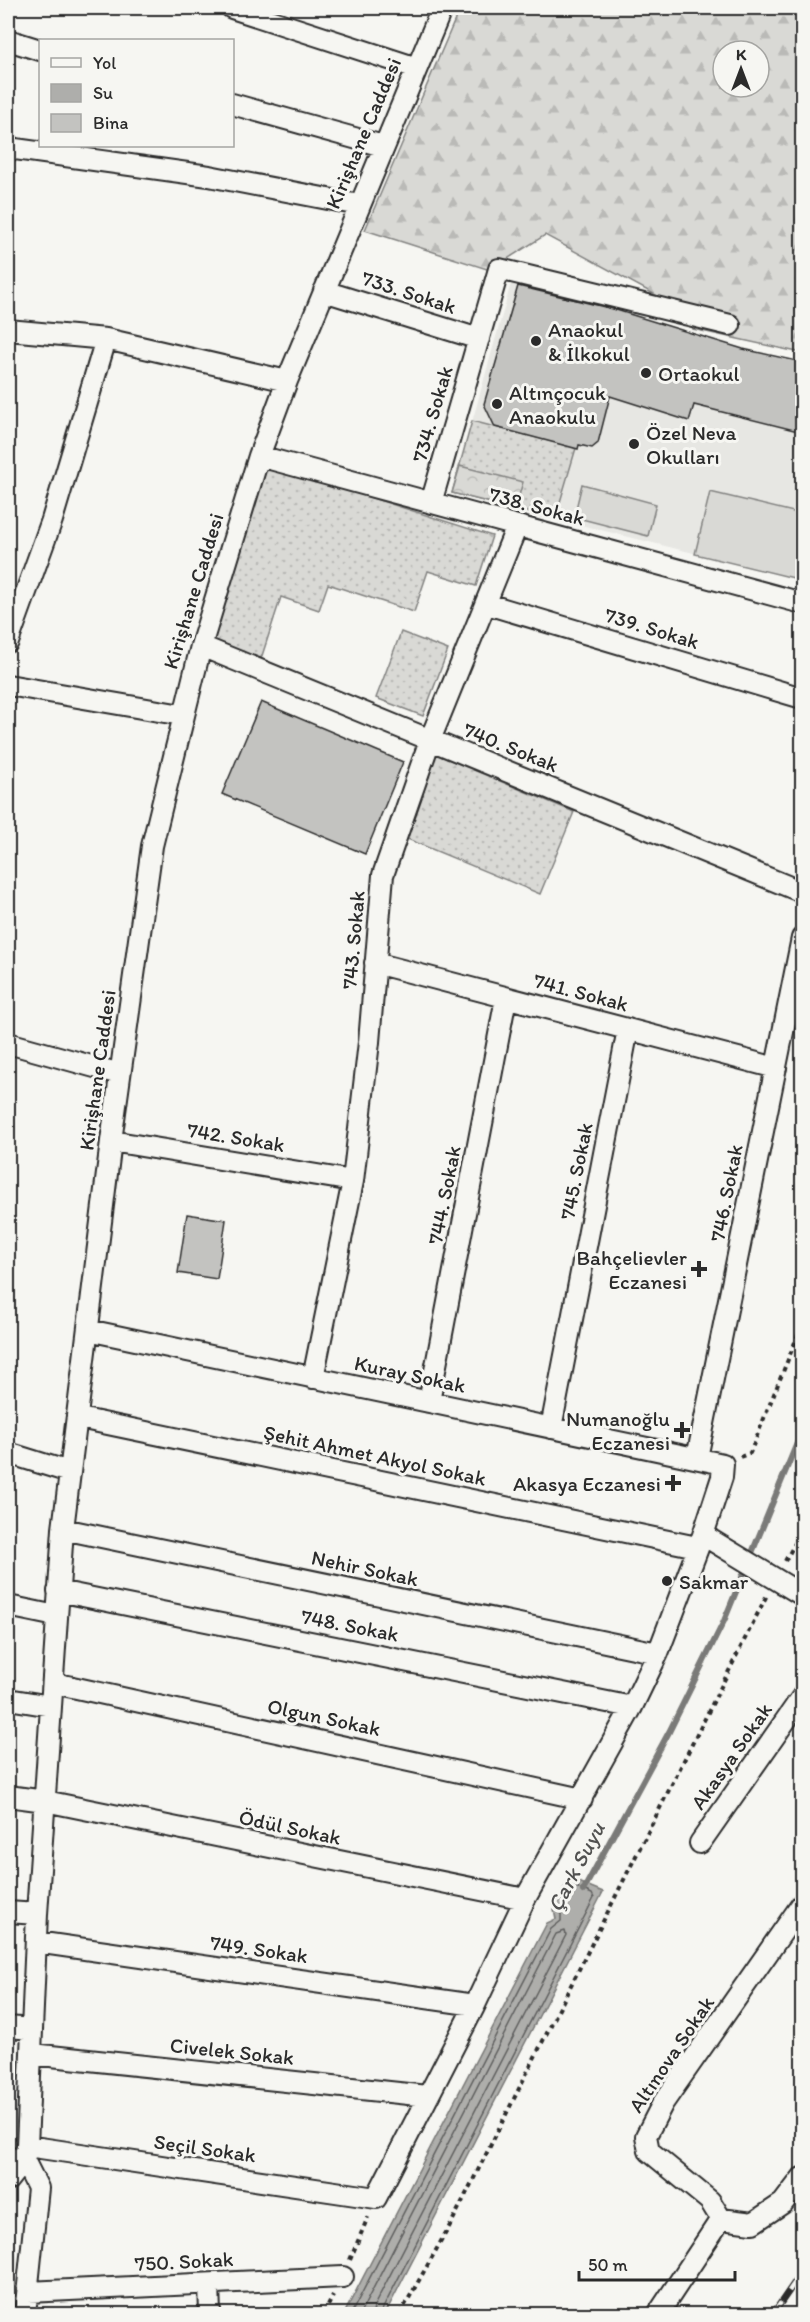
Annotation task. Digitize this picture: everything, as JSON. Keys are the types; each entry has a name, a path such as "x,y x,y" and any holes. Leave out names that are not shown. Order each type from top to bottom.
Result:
{"street":[{"path":"232,8 417,68"},
{"name":"Kirişhane Caddesi","path":"20,2155 32,2054 37,1914 63,1529 69,1472 79,1418 111,1141 152,846 182,714 259,456 287,381 442,8"},
{"path":"8,40 39,50"},
{"path":"234,105 383,146"},
{"path":"8,148 209,176 359,205"},
{"name":"734. Sokak","path":"431,503 499,269 730,325"},
{"name":"733. Sokak","path":"324,291 478,339"},
{"path":"8,330 106,339 287,381"},
{"path":"8,642 52,520 106,339"},
{"name":"738. Sokak","path":"259,456 802,603"},
{"name":"743. Sokak","path":"313,1378 352,1181 369,1042 384,875 430,740 517,526"},
{"name":"739. Sokak","path":"487,604 802,698"},
{"name":"740. Sokak","path":"201,646 802,892"},
{"path":"8,685 182,714"},
{"name":"746. Sokak","path":"697,1458 802,938"},
{"name":"741. Sokak","path":"375,963 776,1068"},
{"name":"744. Sokak","path":"429,1402 506,998"},
{"name":"745. Sokak","path":"551,1428 628,1029"},
{"path":"8,1043 120,1074"},
{"name":"742. Sokak","path":"111,1141 352,1181"},
{"name":"Kuray Sokak","path":"88,1330 723,1464"},
{"name":"Şehit Ahmet Akyol Sokak","path":"79,1418 705,1541 771,1575 802,1595"},
{"path":"8,1453 69,1472"},
{"path":"376,2198 475,2005 525,1899 632,1707 658,1653 705,1541 722,1477 723,1464"},
{"name":"Nehir Sokak","path":"63,1529 658,1653"},
{"name":"748. Sokak","path":"58,1591 632,1707"},
{"path":"8,1606 56,1616"},
{"name":"Olgun Sokak","path":"54,1683 582,1799"},
{"name":"Akasya Sokak","path":"700,1843 802,1697"},
{"path":"8,1699 51,1706"},
{"name":"Ödül Sokak","path":"8,1796 45,1801 525,1899"},
{"name":"Altınova Sokak","path":"721,2219 710,2201 649,2151 646,2136 663,2103 802,1904"},
{"path":"8,1912 37,1914"},
{"name":"749. Sokak","path":"36,1942 475,2005"},
{"path":"8,2027 32,2029"},
{"name":"Civelek Sokak","path":"32,2054 427,2096"},
{"path":"8,2180 20,2155"},
{"path":"20,2155 38,2188 25,2314"},
{"name":"Seçil Sokak","path":"20,2155 376,2198"},
{"path":"658,2314 721,2219 753,2223 783,2203 802,2178"},
{"name":"750. Sokak","path":"28,2292 343,2277"},
{"path":"209,2284 210,2314"}],"path":[{"path":"723,1464 750,1453 802,1325"},
{"path":"400,2314 453,2220 771,1575 802,1531"},
{"path":"324,2314 343,2277 376,2198"}],"shaded area":[{"name":"Özel Neva Okulları","path":"512,280 720,342 802,362 802,580 452,493"}],"green space":[{"path":"460,8 802,8 802,353 693,329 687,312 545,235 490,270 365,230"},
{"path":"472,421 576,448 555,519 452,493"},
{"path":"265,464 492,536 476,586 428,571 414,612 328,584 319,610 281,597 259,665 207,649"},
{"path":"460,466 523,482 515,509 452,493"},
{"path":"582,484 656,504 648,536 574,517"},
{"path":"710,492 802,514 802,580 695,554"},
{"path":"401,632 448,650 423,716 376,698"},
{"path":"433,753 574,812 540,894 398,835"}],"water":[{"path":"569,1878 603,1892 385,2314 344,2314 547,1923 556,1919 554,1909"}],"building":[{"path":"518,286 613,309 743,349 802,362 802,432 694,405 689,421 610,396 598,443 592,448 579,445 578,449 495,427 484,404"},
{"path":"261,702 403,762 365,854 222,794"},
{"path":"187,1214 226,1220 217,1279 178,1273"}],"waterway":[{"name":"Çark Suyu","path":"583,1891 669,1732 724,1621 802,1431"}],"railway":[{"path":"773,2314 802,2272"}],"place":[{"name":"Anaokul & İlkokul","path":"536,341"},
{"name":"Ortaokul","path":"646,373"},
{"name":"Altınçocuk Anaokulu","path":"497,404"},
{"name":"Özel Neva Okulları","path":"634,444"},
{"name":"Bahçelievler Eczanesi","path":"699,1269"},
{"name":"Numanoğlu Eczanesi","path":"682,1430"},
{"name":"Akasya Eczanesi","path":"673,1483"},
{"name":"Sakmar","path":"667,1581"}]}
